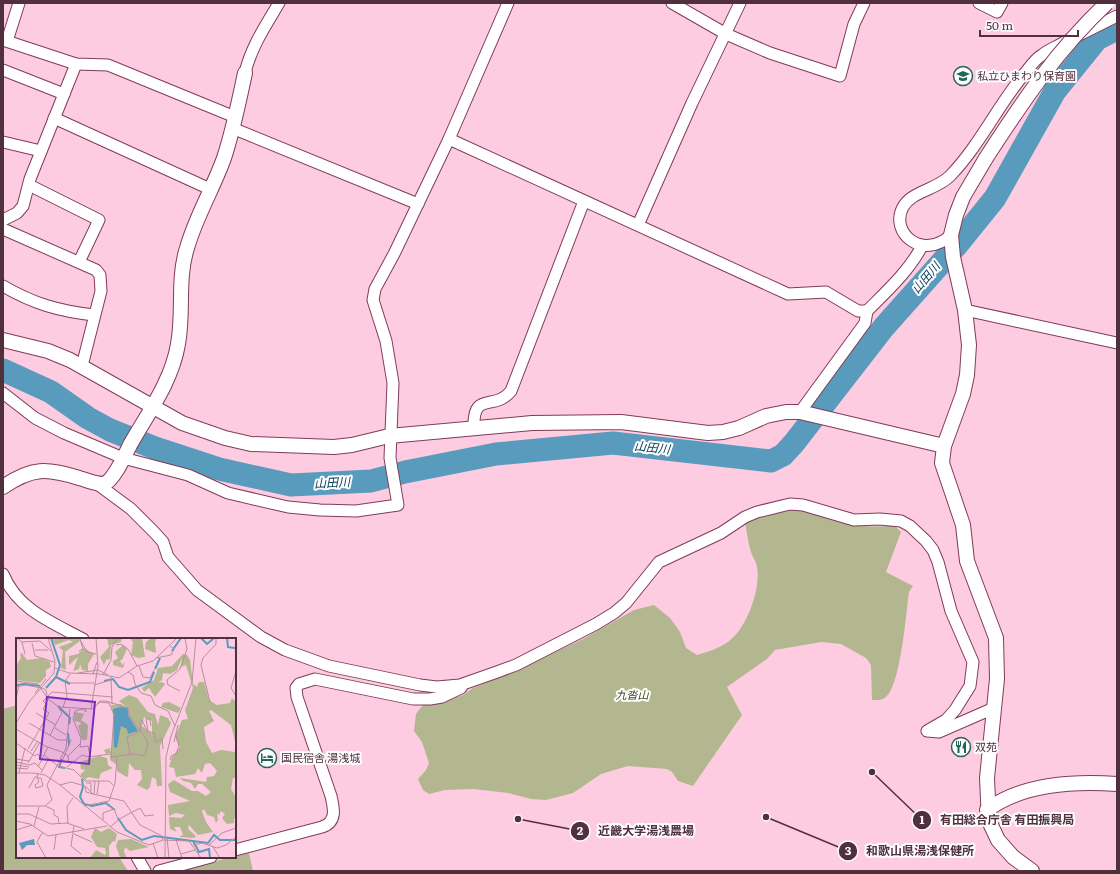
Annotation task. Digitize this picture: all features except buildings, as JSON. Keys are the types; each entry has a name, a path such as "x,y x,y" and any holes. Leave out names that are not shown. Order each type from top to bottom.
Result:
{"street":[{"path":"19,3 5,40 76,64 108,65 418,204"},
{"path":"3,488 17,479 32,473 48,470 104,484 108,482 125,455 168,376 175,358 180,326 181,276 190,237 224,158 245,73 255,44 279,3"},
{"path":"3,393 35,418 64,433 125,455 181,472 228,493 288,507 356,511 398,505 390,458 389,436 393,383 386,341 373,300 375,289 449,139 508,3"},
{"path":"672,3 726,34 770,53 840,76 854,24 864,3"},
{"path":"638,225 692,103 740,3"},
{"path":"979,3 997,12 1002,3"},
{"path":"1032,871 1013,857 998,840 993,831 987,810 987,778 998,664 996,638 994,628 967,561 963,525 942,463 944,446 963,394 967,375 969,345 965,310 957,279 951,235 956,215 963,197 986,158 1037,80 1079,29 1107,3"},
{"path":"951,235 941,243 932,246 922,246 910,239 903,229 901,212 909,199 916,194 937,187 957,168 1017,82 1041,55 1117,16"},
{"path":"3,220 21,210 26,201 29,185 41,151 76,64"},
{"path":"3,70 64,94"},
{"path":"54,118 210,188"},
{"path":"449,139 788,294 826,292 858,311 867,311"},
{"path":"3,142 41,151"},
{"path":"29,185 99,220 79,262"},
{"path":"474,427 474,410 478,406 503,399 511,391 584,201"},
{"path":"3,229 96,270 100,275 101,291 82,366"},
{"path":"800,412 865,323 867,311 905,272 917,257 922,246"},
{"path":"3,286 34,303 94,315"},
{"path":"965,310 1117,343"},
{"path":"3,340 48,351 82,366 149,411 225,438 251,444 334,447 352,446 389,436 474,427 532,423 607,421 638,423 708,433 739,428 766,416 786,412 800,412 944,446"},
{"path":"96,483 131,509 154,532 163,542 168,557 197,590 261,637 285,650 329,666 420,686 448,687 473,681 516,664 614,614 626,603 659,562 720,533 745,517 767,509 790,504 803,505 854,520 880,519 901,521 910,526 926,541 938,562 951,611 973,662 970,686 956,710 946,720 927,731 939,732 945,730 994,708"},
{"path":"3,574 13,594 30,610 80,638"},
{"path":"236,850 322,827 330,823 333,818 334,808 331,796 297,697 296,688 299,684 315,679 413,698 430,699 453,693 473,681"},
{"path":"987,810 1000,800 1014,794 1042,788 1087,782 1117,784"},
{"path":"138,858 145,871"},
{"path":"159,871 206,858"}],"green space":[{"name":"九沓山","path":"801,509 835,520 857,525 894,525 901,532 886,572 913,586 909,592 902,648 896,678 886,697 881,700 872,700 871,665 866,658 841,644 821,642 775,650 767,659 727,687 742,715 693,786 678,781 672,772 667,769 628,766 601,774 573,793 546,800 531,799 508,793 474,789 445,790 429,794 423,790 418,779 426,770 429,763 422,742 414,731 416,714 423,705 437,704 463,695 473,688 513,672 583,639 634,610 654,605 670,618 680,632 686,648 697,655 721,646 735,636 741,627 752,606 755,594 758,572 750,549 745,522 761,516"},
{"path":"16,705 16,858 120,858 128,871 3,871 3,709"},
{"path":"249,853 253,871 175,871 228,858 236,858 236,856"}],"waterway":[{"name":"山田川","path":"3,370 51,392 88,418 110,430 155,448 219,469 291,485 371,481 405,472 496,454 613,443 771,461 783,455 794,443 884,327 957,245 995,198 1055,91 1097,39 1117,29"}],"place":[{"name":"私立ひまわり保育園","path":"963,76"},
{"name":"双苑","path":"961,747"},
{"name":"国民宿舎 湯浅城","path":"267,758"},
{"name":"有田総合庁舎 有田振興局","path":"872,772"},
{"name":"和歌山県湯浅保健所","path":"766,817"},
{"name":"近畿大学湯浅農場","path":"518,819"}]}
